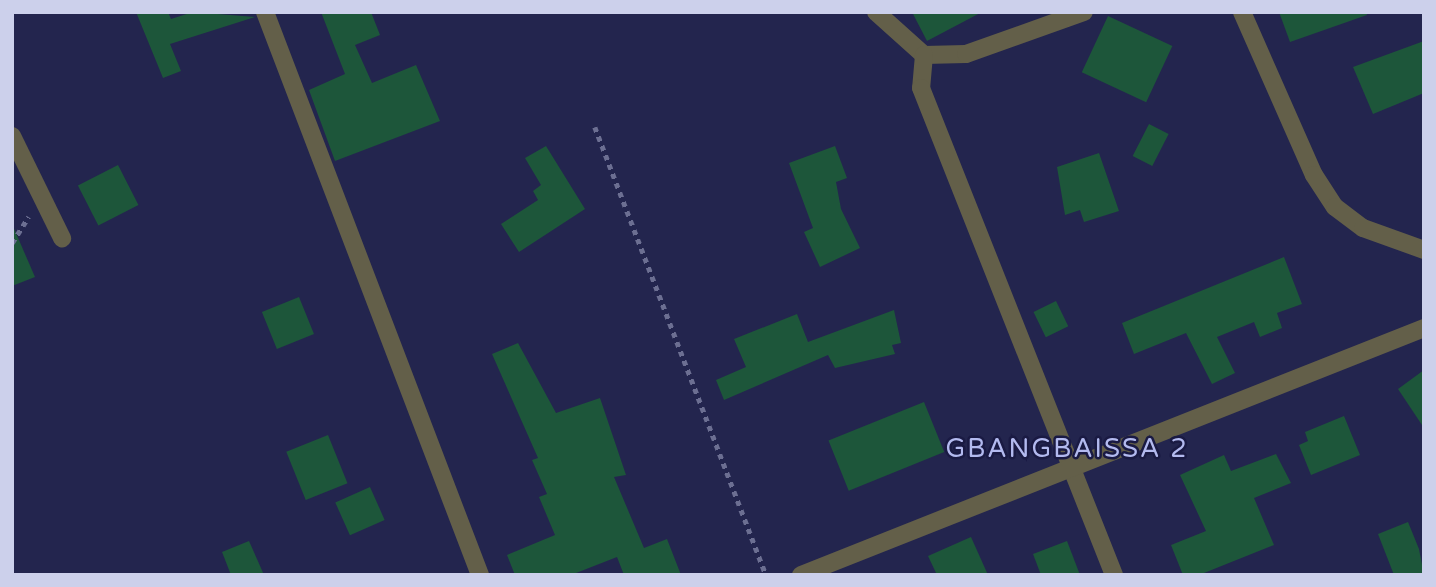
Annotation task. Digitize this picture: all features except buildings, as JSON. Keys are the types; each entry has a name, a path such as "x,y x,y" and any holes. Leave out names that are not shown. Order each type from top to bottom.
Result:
{"street":[{"path":"265,12 480,575"},
{"path":"876,12 924,55 966,54 1084,12"},
{"path":"1242,12 1314,175 1335,207 1363,228 1424,250"},
{"path":"924,55 921,89 1114,575"},
{"path":"12,136 62,238"},
{"path":"801,575 1424,328"}],"path":[{"path":"596,127 766,575"}],"district":[{"name":"GBANGBAISSA 2","path":"1067,449"}]}
